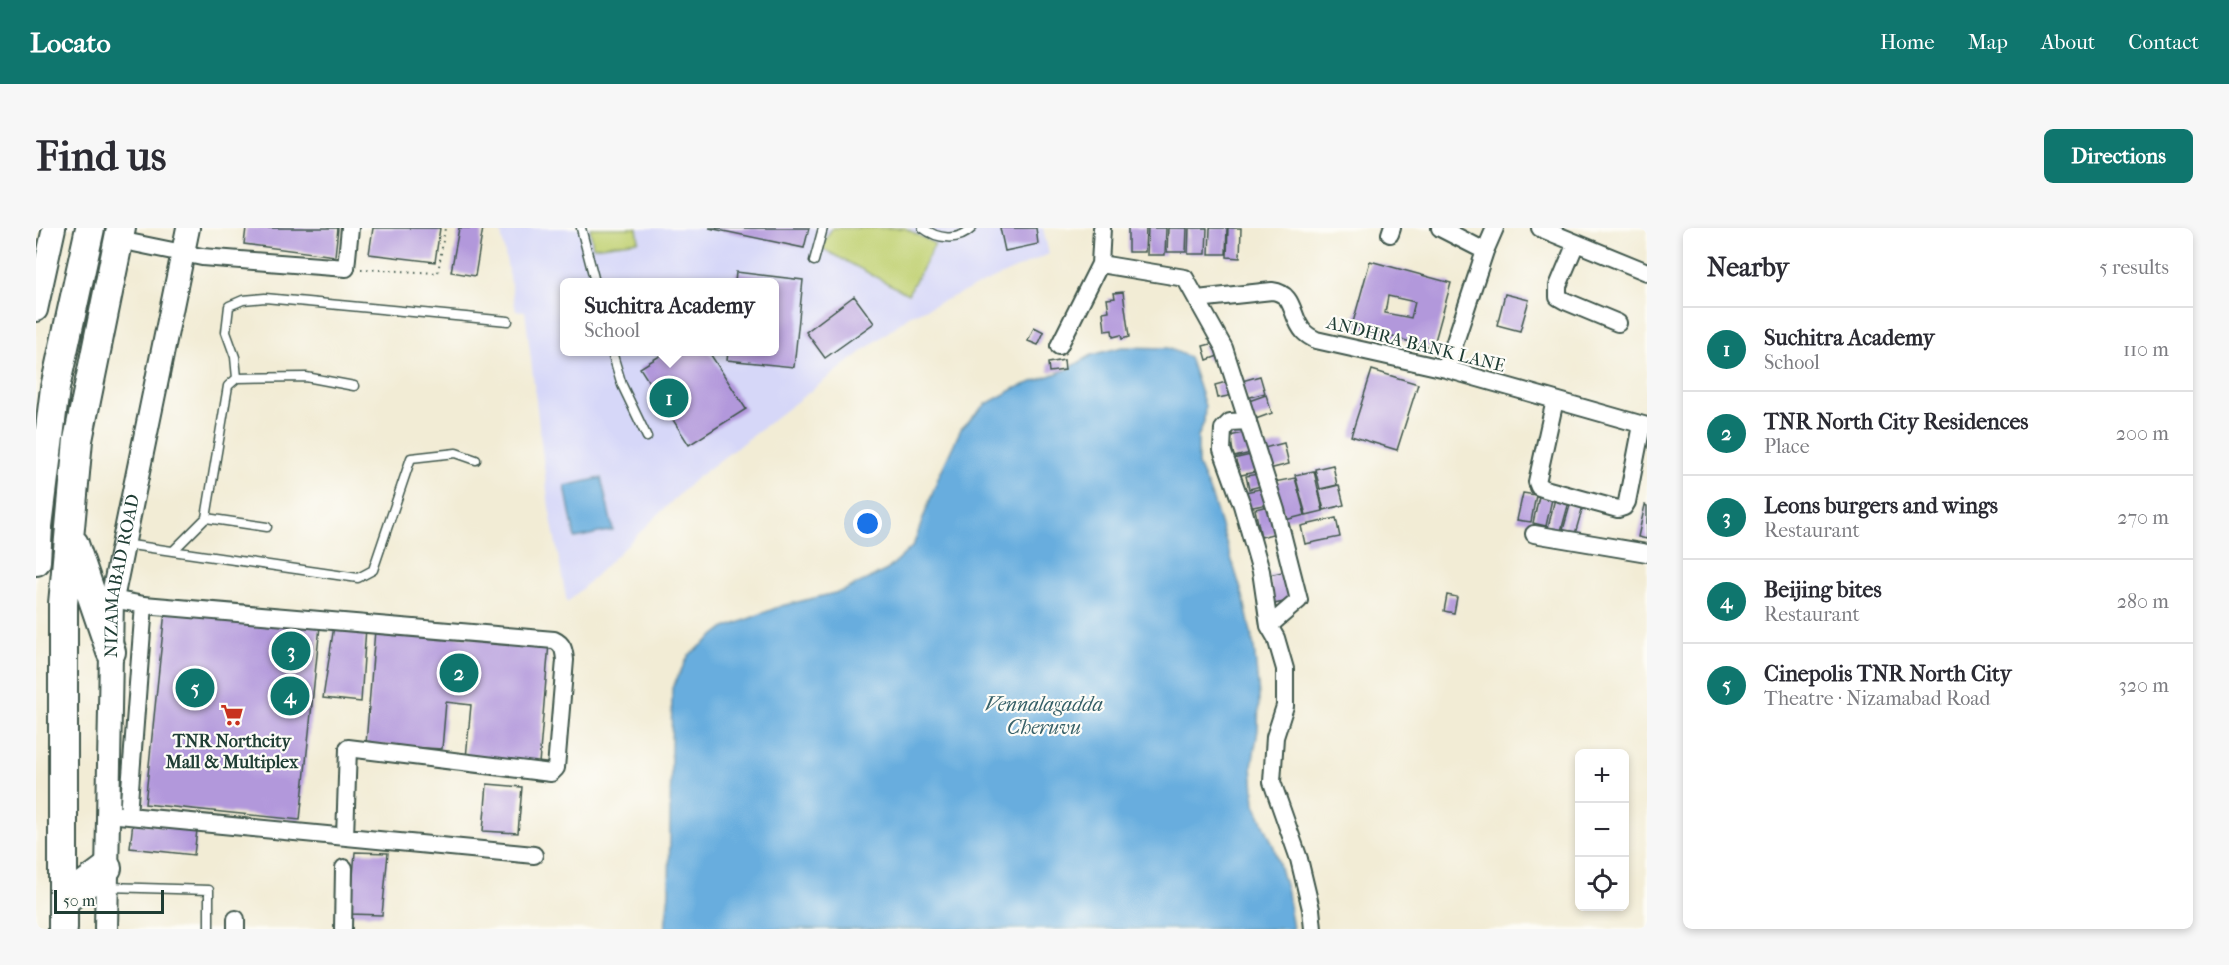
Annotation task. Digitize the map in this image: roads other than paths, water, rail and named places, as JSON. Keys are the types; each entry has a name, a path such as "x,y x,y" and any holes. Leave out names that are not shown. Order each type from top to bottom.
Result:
{"highway":[{"path":"36,561 38,526 55,388 90,228"},
{"path":"63,915 63,604 78,440 120,234"},
{"path":"70,530 111,652"},
{"path":"63,915 107,877"}],"main road":[{"path":"36,310 54,228"},
{"name":"NIZAMABAD ROAD","path":"106,929 107,877 118,815 111,652 112,598 188,228"}],"street":[{"path":"120,234 183,254 346,268 350,228"},
{"path":"1059,346 1100,264 1102,228"},
{"path":"1440,228 1485,251"},
{"path":"1446,369 1485,251 1495,228"},
{"path":"1540,228 1647,272"},
{"path":"1576,243 1558,286 1558,297 1618,323"},
{"path":"1100,264 1185,278 1224,348 1276,510 1299,600 1269,626"},
{"name":"ANDHRA BANK LANE","path":"1197,300 1272,291 1281,292 1287,297 1303,332 1316,340 1446,369 1645,426"},
{"path":"1554,400 1537,482 1539,487 1545,489 1618,509 1624,507 1645,426"},
{"path":"1248,421 1230,422 1223,429 1222,450 1242,505 1261,571 1269,626 1276,638 1285,669 1285,706 1275,737 1272,782 1299,859 1311,909 1313,929"},
{"path":"1534,534 1647,553"},
{"path":"112,598 144,605 554,640 560,643 565,660 556,768 550,773 348,748 345,837"},
{"path":"144,605 118,815 534,855"},
{"path":"343,929 344,868"}],"lane":[{"path":"581,228 594,278"},
{"path":"814,261 823,228"},
{"path":"923,228 933,236 953,238 967,233 972,228"},
{"path":"237,378 235,357 226,332 228,306 243,300 264,298 508,321"},
{"path":"613,356 622,385 647,437"},
{"path":"173,551 206,518 228,386 237,378 306,377 354,386"},
{"path":"123,544 358,578 373,570 411,458 456,453 476,460"},
{"path":"206,518 267,527"},
{"path":"107,877 209,890 209,929"}],"water":[{"name":"Vennalagadda Cheruvu","path":"1122,347 1168,348 1189,357 1205,406 1204,422 1198,437 1198,465 1212,497 1243,596 1254,646 1259,696 1258,730 1252,766 1255,804 1274,847 1287,892 1293,929 665,929 669,893 672,688 689,655 723,629 781,606 843,591 887,570 913,546 938,478 961,429 986,404 1016,388 1066,370 1092,355"},
{"path":"601,478 613,530 575,538 565,486"}],"place":[{"name":"Suchitra Academy","path":"669,398"},
{"name":"Leons burgers and wings","path":"291,651"},
{"name":"TNR North City Residences","path":"459,673"},
{"name":"Cinepolis TNR North City","path":"195,688"},
{"name":"Beijing bites","path":"290,696"},
{"name":"TNR Northcity Mall & Multiplex","path":"232,715"}]}
